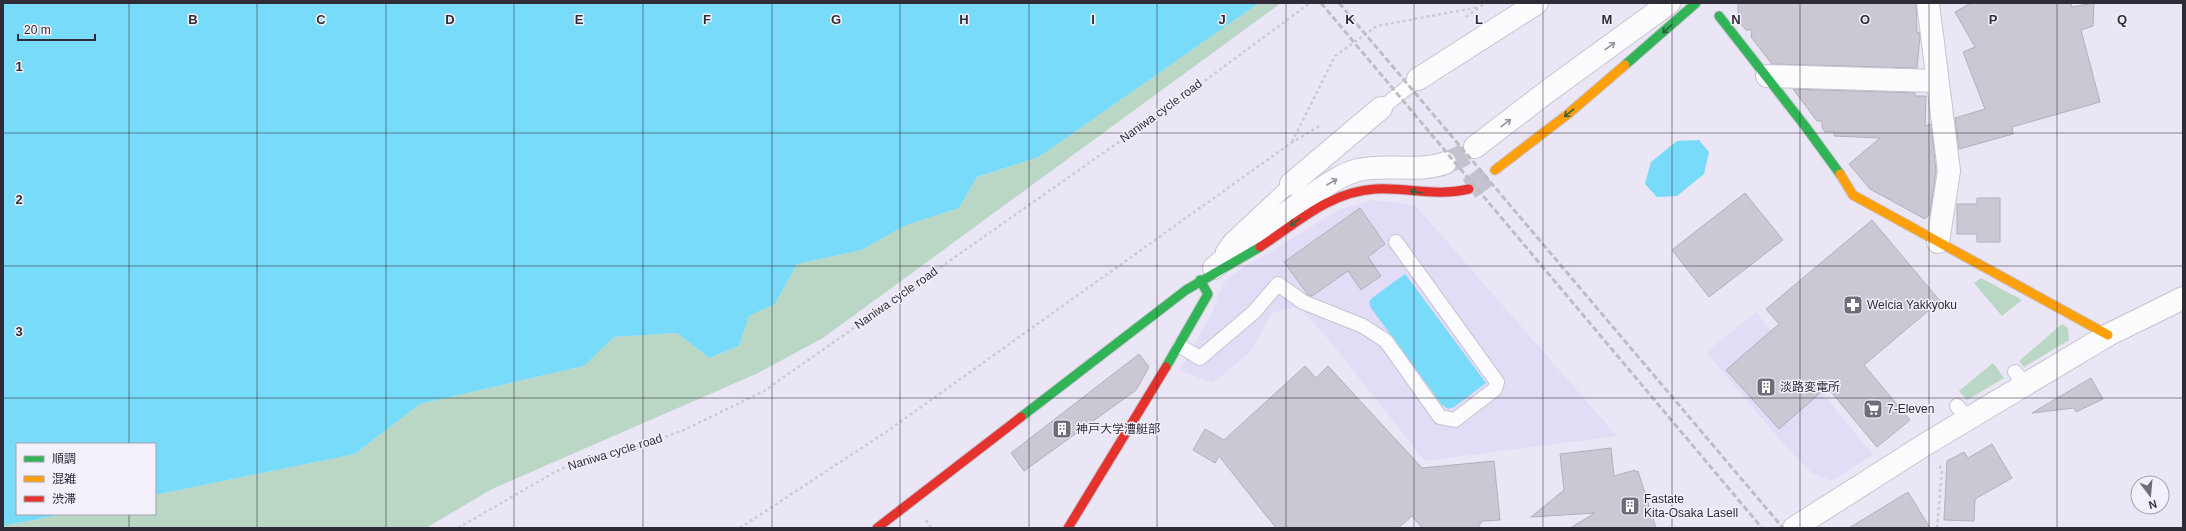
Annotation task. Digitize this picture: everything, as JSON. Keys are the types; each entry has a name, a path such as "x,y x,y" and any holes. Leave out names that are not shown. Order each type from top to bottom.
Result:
{"street":[{"path":"1418,79 1537,3"},
{"path":"1475,147 1548,91 1669,3"},
{"path":"1495,170 1568,114 1696,3"},
{"path":"1928,3 1936,81 1949,170 1938,242"},
{"path":"1719,16 1767,76 1837,170 1853,195 2108,335"},
{"path":"1767,76 1936,81"},
{"path":"1291,184 1384,106"},
{"path":"877,528 1200,280 1246,240 1343,176 1370,167 1386,166 1425,168 1445,163"},
{"path":"1200,280 1253,251 1317,207 1348,194 1376,188 1442,194 1469,189"},
{"path":"1068,528 1180,346 1208,294 1200,280"},
{"path":"1794,528 1926,444 1963,412 2020,378 2183,298"}],"lane":[{"path":"1384,106 1418,79"},
{"path":"1200,280 1231,240 1291,184"},
{"path":"1180,346 1200,358 1254,312 1278,284 1303,302 1363,326 1386,341 1440,417 1455,420 1495,389 1497,382 1396,242"}],"path":[{"name":"Naniwa cycle road","path":"458,528 555,472 576,462 646,444 684,430 764,390 1176,102 1310,3"},
{"path":"740,528 886,432 1291,143 1335,56 1376,26 1479,7 1485,3"},
{"path":"1926,444 1942,471 1936,528"}],"shaded area":[{"path":"1372,200 1415,205 1617,436 1425,461 1329,340 1302,310 1293,308 1272,313 1251,351 1213,383 1180,370 1213,311 1218,295 1227,278 1340,209"},
{"path":"1756,312 1873,455 1831,481 1812,473 1787,448 1706,352"}],"green space":[{"path":"1259,3 1281,3 823,338 756,374 492,489 426,528 3,528 3,526 60,515 156,515 156,495 355,454 420,404 584,366 614,337 677,333 709,358 739,346 749,316 775,304 797,264 862,250 904,226 959,208 977,177 1039,157"},
{"path":"1981,278 2022,300 2002,316 1974,283"},
{"path":"2062,324 2068,328 2069,340 2024,367 2019,361"},
{"path":"1993,363 2004,378 1967,400 1959,391"}],"water":[{"path":"3,3 1259,3 1039,157 977,177 959,208 904,226 862,250 797,264 775,304 749,316 739,346 709,358 677,333 614,337 584,366 420,404 355,454 156,495 156,443 16,443 16,515 60,515 3,526"},
{"path":"1699,140 1709,152 1704,174 1677,196 1657,197 1645,184 1651,162 1677,141"},
{"path":"1405,274 1486,383 1454,407 1448,409 1442,405 1371,308 1369,302 1372,298"}],"building":[{"path":"1738,3 1916,3 1917,33 1919,32 1920,37 1917,68 1772,64 1751,37 1752,30 1746,30 1738,20"},
{"path":"1971,3 2071,3 2072,7 2094,3 2093,26 2081,30 2100,102 2012,127 2013,134 1959,149 1955,118 1985,109 1963,52 1975,47 1955,12"},
{"path":"1793,89 1915,93 1915,96 1926,96 1925,126 1931,124 1936,171 1930,214 1925,219 1870,189 1849,164 1880,138 1834,136 1835,132 1825,132 1822,127 1822,121 1817,121"},
{"path":"1745,193 1783,240 1709,297 1672,250"},
{"path":"1977,198 2000,198 2000,242 1977,242 1977,234 1957,234 1957,204 1977,204"},
{"path":"1360,208 1385,244 1368,257 1381,276 1361,290 1348,271 1312,296 1308,295 1284,262"},
{"name":"Welcia Yakkyoku","path":"1872,220 1940,301 1864,365 1910,420 1877,447 1827,387 1779,429 1726,370 1779,324 1766,309"},
{"name":"神戸大学漕艇部","path":"1139,354 1149,367 1136,390 1024,471 1011,453"},
{"path":"1305,366 1316,378 1328,366 1422,468 1494,461 1500,520 1482,521 1478,528 1422,528 1412,516 1398,528 1276,528 1219,456 1215,463 1193,450 1205,429 1224,440"},
{"path":"2091,378 2103,399 2076,412 2074,408 2032,413"},
{"path":"1992,444 2012,478 1975,499 1974,521 1944,520 1947,461 1964,452 1968,458"},
{"path":"1611,448 1614,476 1635,470 1635,472 1638,471 1656,528 1570,528 1595,513 1531,517 1564,490 1560,454"},
{"path":"1908,492 1930,528 1849,528"}],"tunnel":[{"path":"1445,163 1460,157 1475,147"},
{"path":"1469,189 1495,170"}],"railway":[{"path":"1321,3 1762,528"},
{"path":"1339,3 1783,528"}],"traffic: fast":[{"path":"1625,65 1696,3"},
{"path":"1719,16 1805,126 1840,174"},
{"path":"1021,417 1186,290 1260,247"},
{"path":"1166,367 1208,294 1200,280"}],"traffic: slow":[{"path":"1495,170 1568,114 1625,65"},
{"path":"1840,174 1853,195 2108,335"}],"traffic: jam":[{"path":"1260,247 1314,210 1328,202 1358,191 1387,189 1445,192 1469,189"},
{"path":"1068,528 1166,367"},
{"path":"877,528 1021,417"}],"place":[{"name":"Welcia Yakkyoku","path":"1853,305"},
{"name":"淡路変電所","path":"1766,387"},
{"name":"7-Eleven","path":"1873,409"},
{"name":"神戸大学漕艇部","path":"1062,429"},
{"name":"Fastate Kita-Osaka Lasell","path":"1630,506"}]}
